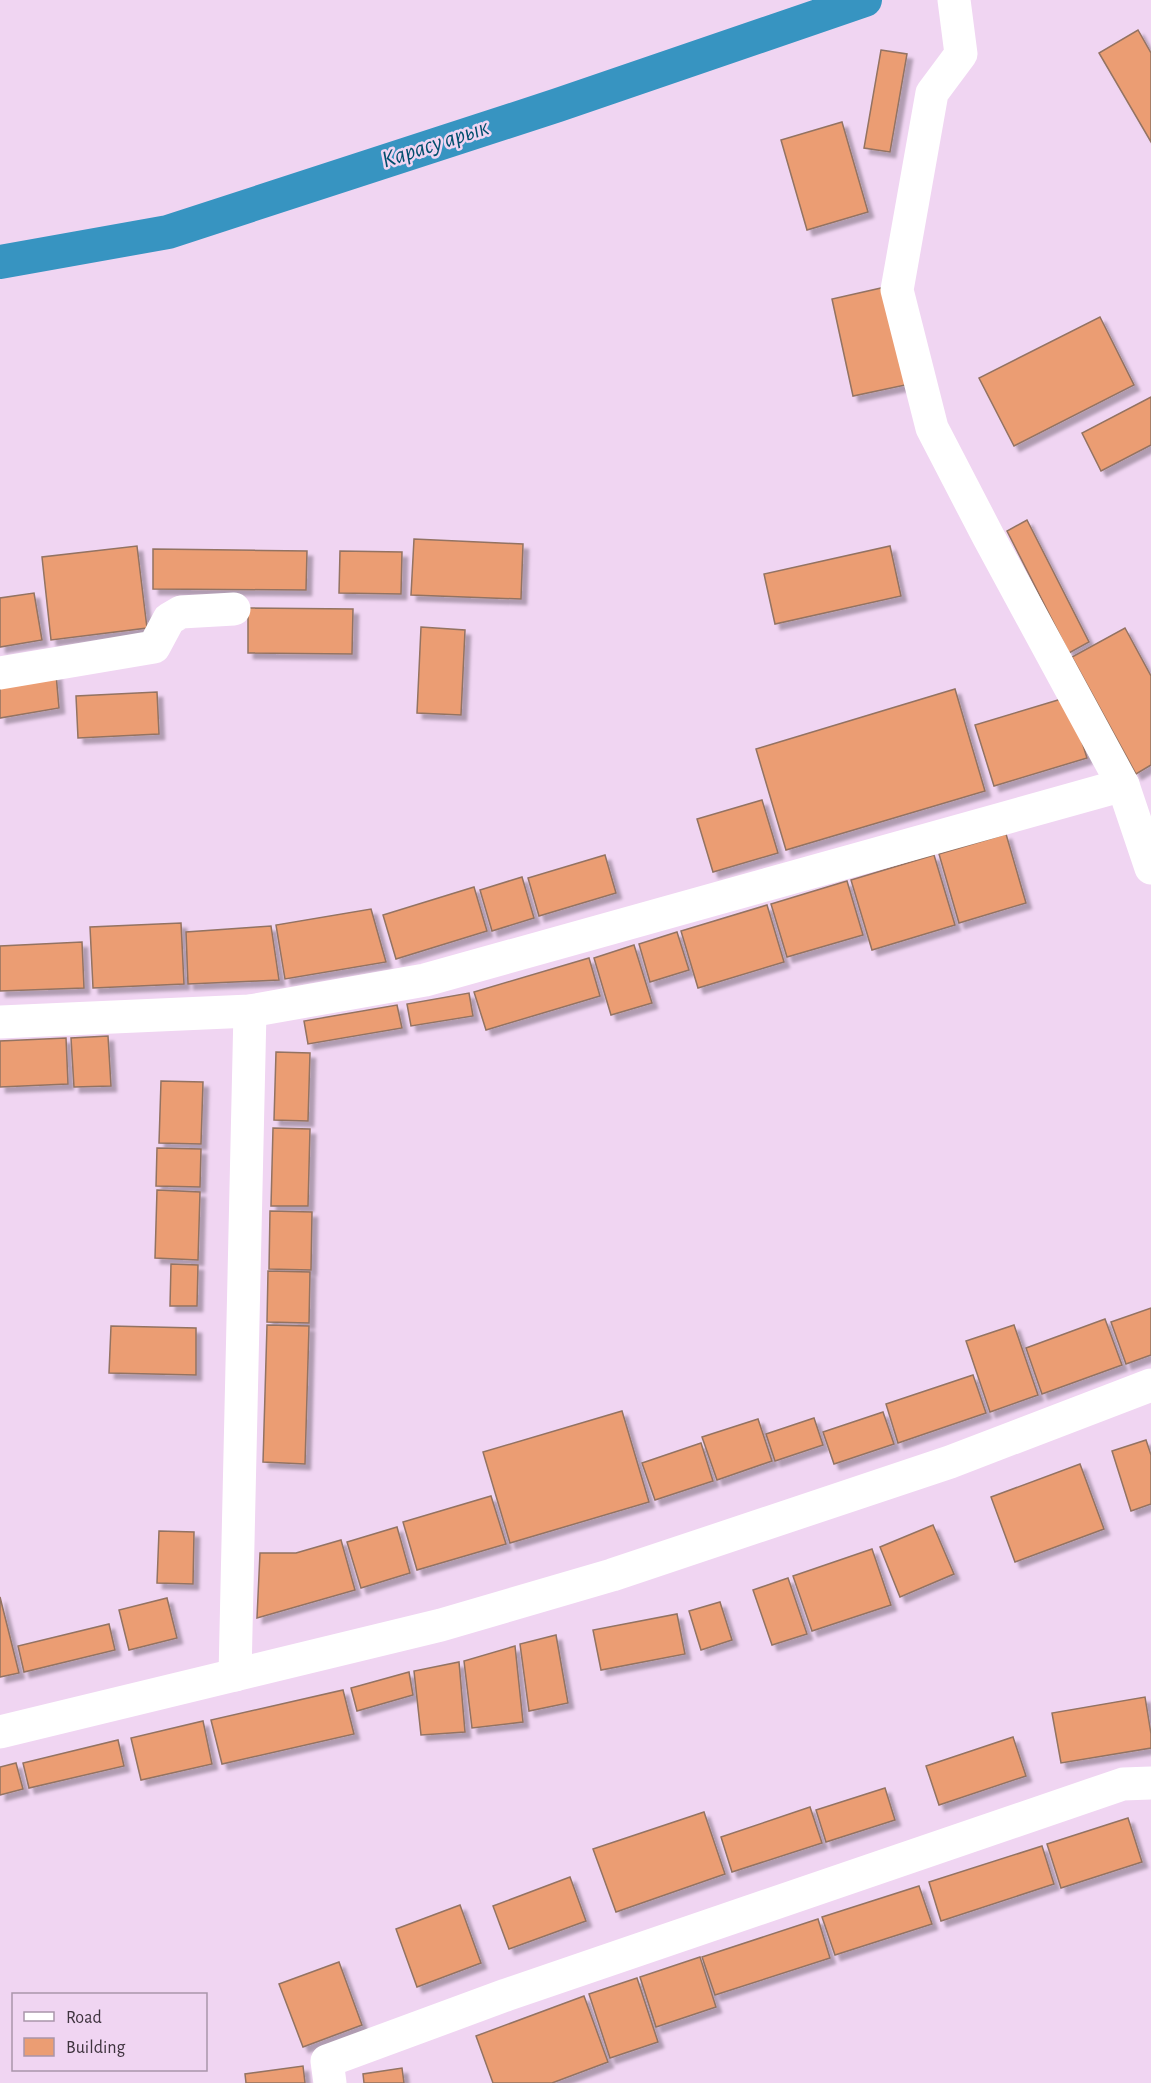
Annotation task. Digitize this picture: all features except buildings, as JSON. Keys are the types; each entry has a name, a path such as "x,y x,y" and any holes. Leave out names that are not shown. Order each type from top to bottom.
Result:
{"street":[{"path":"954,0 960,54 932,93 897,290 932,428 1123,785 1151,868"},
{"path":"0,673 154,647 169,619 181,612 234,609"},
{"path":"0,1022 250,1011 425,981 1123,785"},
{"path":"235,1675 250,1011"},
{"path":"0,1732 441,1625 612,1575 950,1462 1151,1385"},
{"path":"330,2083 327,2061 506,1995 1123,1784 1151,1783"}],"waterway":[{"name":"Карасу арык","path":"0,262 168,232 558,105 865,0"}]}
